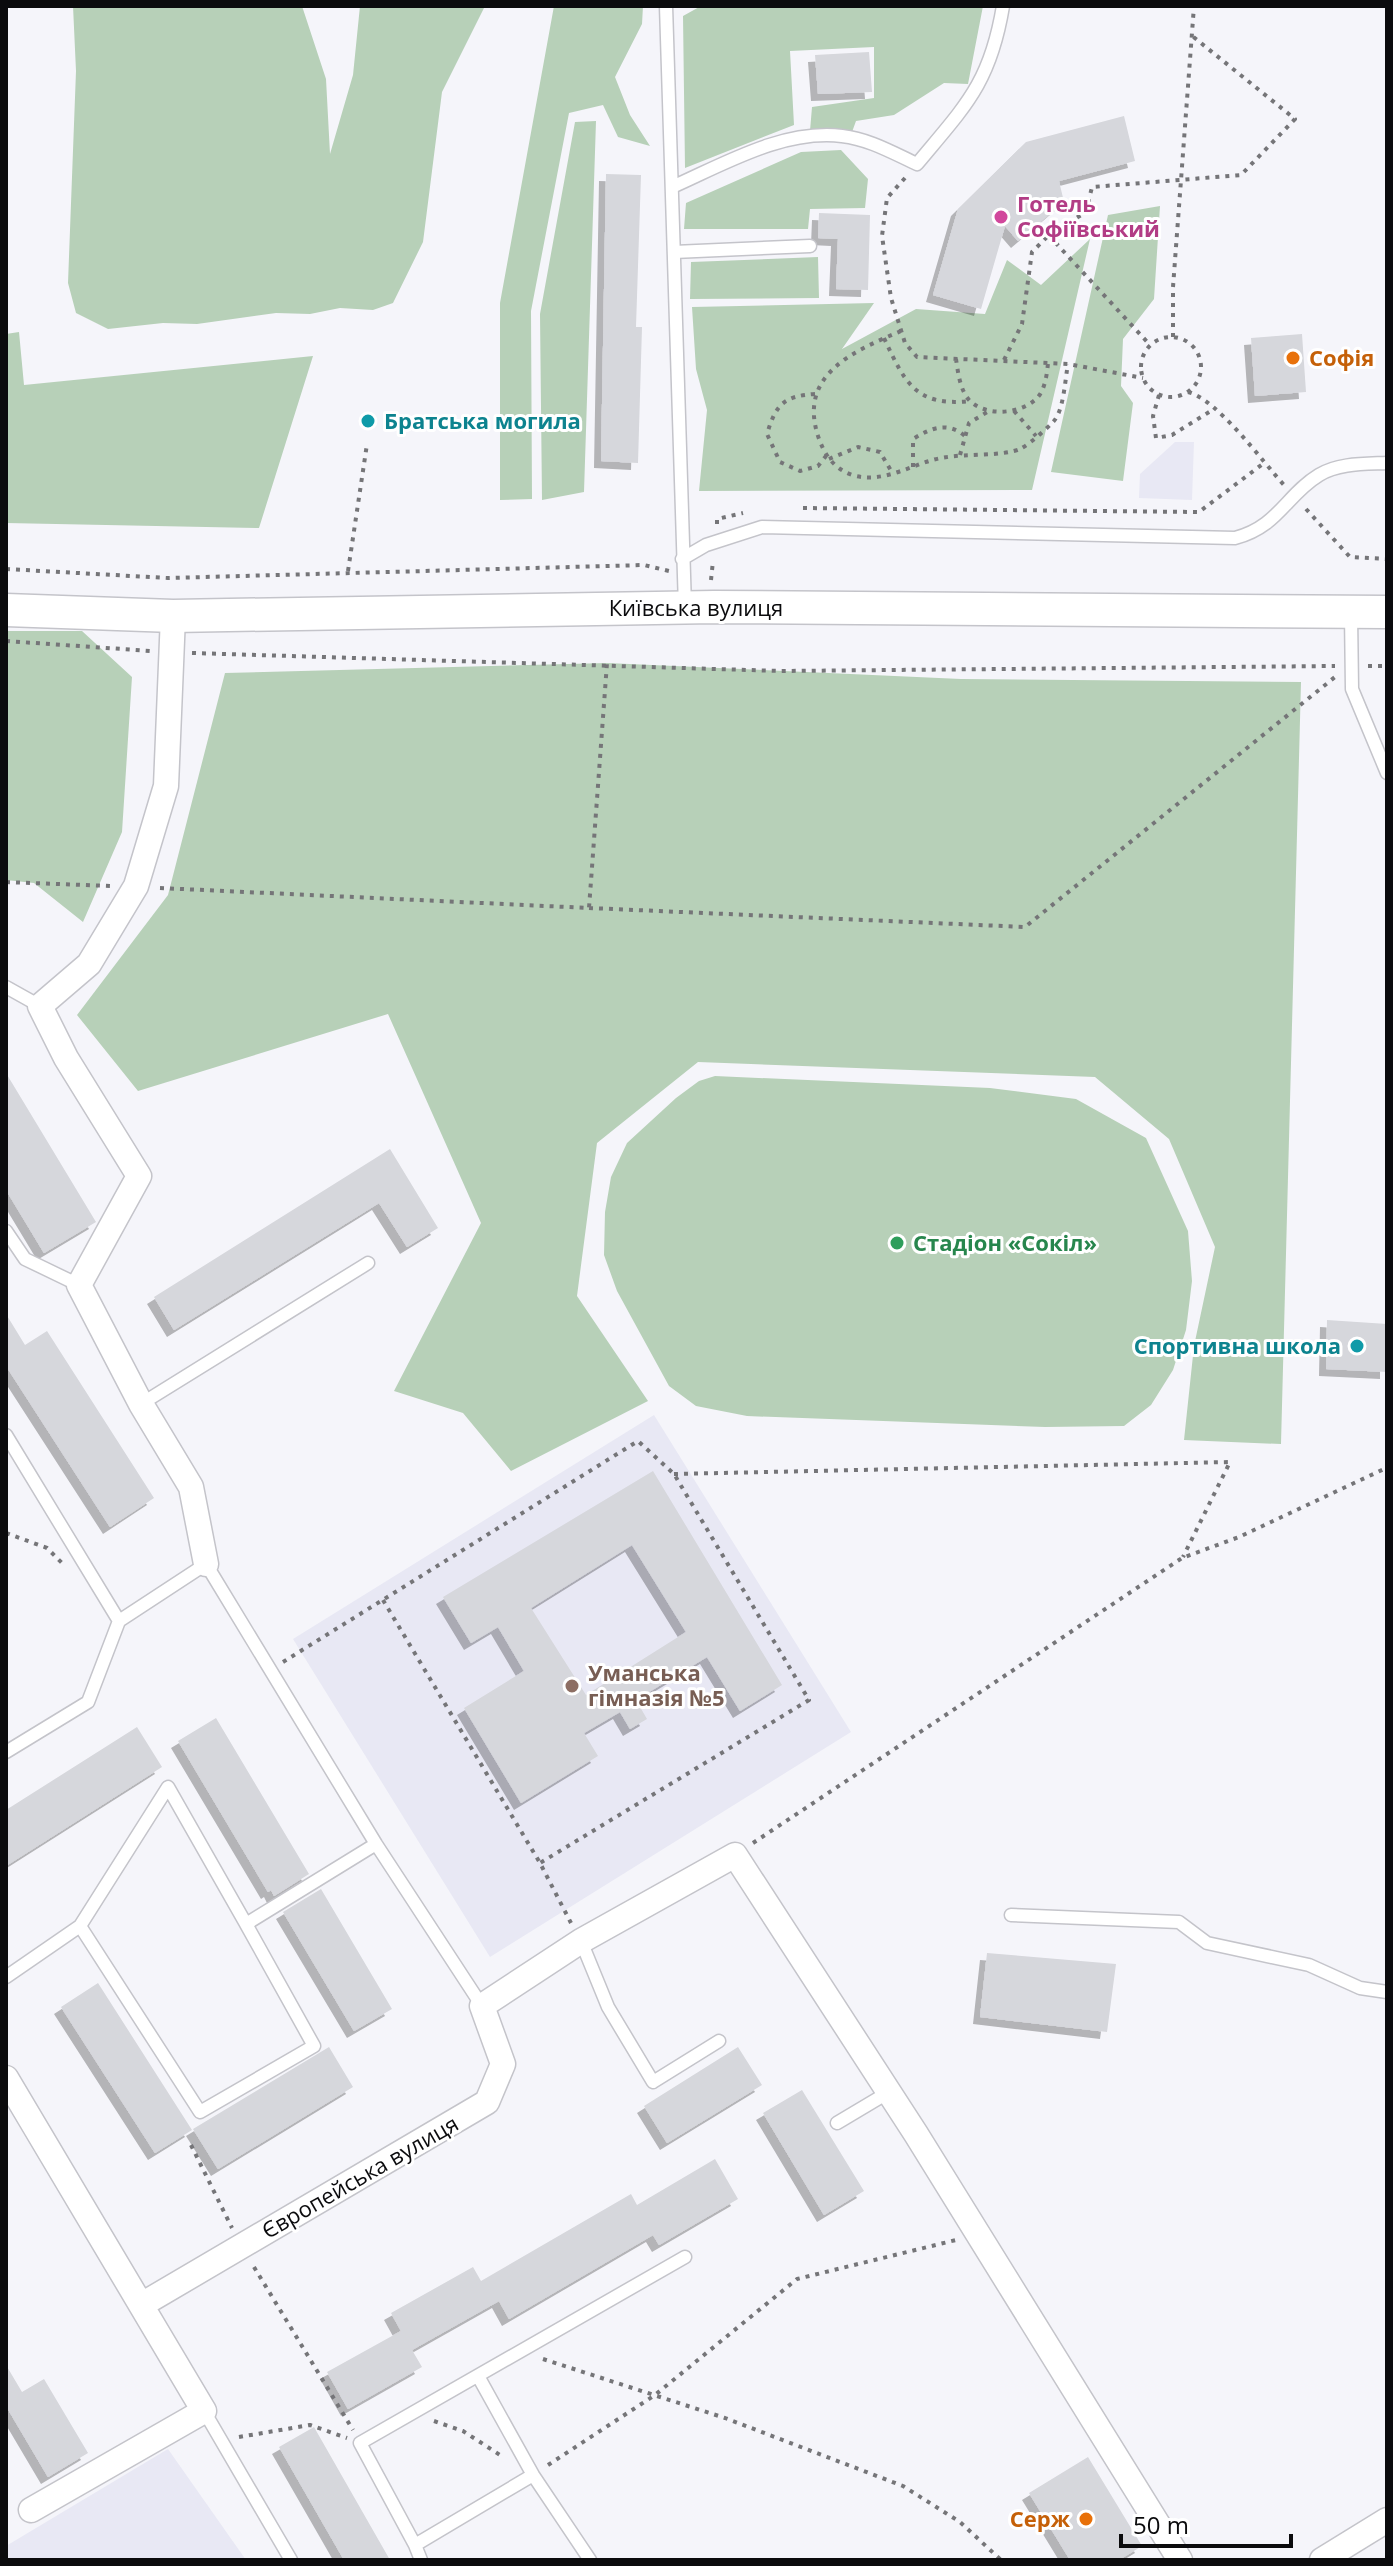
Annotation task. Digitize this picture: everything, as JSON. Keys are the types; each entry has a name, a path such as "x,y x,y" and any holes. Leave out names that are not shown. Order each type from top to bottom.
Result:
{"main road":[{"name":"Київська вулиця","path":"6,610 173,616 685,607 1387,612"}],"street":[{"path":"173,616 166,786 136,886 89,964 40,1006 66,1058 139,1176 79,1285 141,1404 191,1487 206,1564"},
{"path":"482,2006 581,1941 735,1855 889,2092 1180,2560"},
{"name":"Європейська вулиця","path":"143,2304 487,2102 503,2064 482,2006"},
{"path":"6,2078 204,2411 31,2510"},
{"path":"1322,2560 1387,2520"}],"lane":[{"path":"666,6 685,607"},
{"path":"672,187 788,139 841,136 875,144 917,164 978,90 996,45 1003,6"},
{"path":"674,252 810,246"},
{"path":"682,559 715,543 762,527 1235,538 1257,533 1319,475 1349,465 1387,463"},
{"path":"1351,611 1352,689 1387,773"},
{"path":"6,987 40,1006"},
{"path":"6,1231 25,1259 79,1285"},
{"path":"141,1404 368,1263"},
{"path":"6,1435 119,1621"},
{"path":"6,1752 88,1702 119,1621 206,1564 273,1669 376,1844 482,2006"},
{"path":"6,1977 80,1926 168,1787 314,2046 200,2112 80,1926"},
{"path":"246,1924 376,1844"},
{"path":"1011,1915 1179,1922 1207,1943 1309,1965 1360,1988 1387,1992"},
{"path":"581,1941 608,2007 653,2082 719,2041"},
{"path":"837,2123 889,2092"},
{"path":"421,2560 360,2443 685,2257"},
{"path":"478,2376 533,2475 590,2560"},
{"path":"204,2411 291,2560"},
{"path":"415,2545 533,2475"}],"path":[{"path":"1173,337 1180,182 1194,6"},
{"path":"1004,360 1022,324 1032,252 1049,235 1086,212 1092,187 1241,175 1295,119 1191,35"},
{"path":"917,164 887,198 882,236 891,298 905,343 917,357 1068,364 1143,378 1159,395 1179,396 1188,392 1199,378 1200,359 1190,344 1173,337 1150,345 1141,360 1143,378"},
{"path":"1042,228 1150,345"},
{"path":"901,331 855,351 824,378 815,394 811,416 828,458 854,475 893,474 960,455 1019,449 1056,419 1068,364"},
{"path":"884,338 898,368 920,396 945,404 970,401"},
{"path":"956,359 961,385 970,401 989,411 1014,411 1038,398 1048,363"},
{"path":"1159,395 1153,416 1156,438 1172,435 1214,409 1198,395 1188,392"},
{"path":"815,394 794,396 774,411 767,434 780,462 800,471 858,447 880,452 893,474"},
{"path":"960,455 969,423 989,411"},
{"path":"1014,411 1036,436"},
{"path":"913,467 913,439 932,427 956,428 965,436"},
{"path":"348,571 367,444"},
{"path":"794,508 1199,512 1264,463"},
{"path":"6,569 168,578 644,565 711,581 717,519 747,512"},
{"path":"6,641 170,653 607,663 781,671 1387,666"},
{"path":"589,908 607,663"},
{"path":"6,882 1025,927 1350,665"},
{"path":"273,1669 638,1441 674,1474 809,1700 540,1863"},
{"path":"674,1474 1230,1462 1182,1558"},
{"path":"735,1855 1182,1558 1239,1537 1384,1469"},
{"path":"383,1600 540,1863 581,1941"},
{"path":"191,2145 241,2246 360,2443"},
{"path":"411,2413 463,2431 533,2475 655,2395 797,2279 978,2235"},
{"path":"519,2352 725,2418 903,2486 960,2522 1001,2560"},
{"path":"222,2440 310,2425 360,2443"}],"shaded area":[{"path":"1175,442 1194,442 1192,500 1139,498 1140,474"},
{"name":"Уманська гімназія №5","path":"654,1415 851,1732 490,1957 293,1639"},
{"path":"168,2449 246,2560 6,2560 6,2546"}],"green space":[{"path":"73,6 302,6 326,79 330,154 353,75 360,6 485,6 442,92 423,242 393,303 373,310 340,308 310,314 276,313 197,324 163,323 108,329 76,313 68,283 76,71"},
{"path":"554,6 643,6 642,24 615,77 630,115 650,146 618,137 603,105 569,113 531,311 532,499 500,500 500,303"},
{"path":"701,6 983,6 968,84 944,83 894,115 856,121 852,132 810,131 812,107 874,98 874,47 790,51 794,125 685,168 683,16"},
{"path":"596,121 584,492 542,500 540,314 575,122"},
{"path":"841,150 868,179 865,208 810,209 808,229 684,229 686,203 801,152"},
{"path":"1160,206 1154,299 1123,339 1121,386 1133,403 1123,481 1051,472 1108,215"},
{"path":"1090,239 1032,490 699,491 707,410 696,369 692,307 874,303 842,349 916,309 985,314 1007,260 1041,285"},
{"path":"818,257 819,298 690,299 691,262"},
{"path":"19,332 24,385 313,356 259,528 6,523 6,334"},
{"path":"6,631 82,631 132,677 122,832 83,922 34,883 6,880"},
{"path":"607,663 961,679 1301,682 1281,1444 1184,1440 1194,1346 1215,1247 1169,1139 1095,1077 698,1062 597,1143 577,1296 648,1401 511,1471 463,1413 394,1391 481,1223 388,1014 138,1091 77,1015 168,895 225,673"},
{"name":"Стадіон «Сокіл»","path":"715,1076 990,1088 1076,1099 1146,1138 1188,1231 1192,1281 1186,1330 1173,1370 1151,1405 1124,1426 1045,1427 747,1416 696,1406 669,1386 617,1291 604,1255 605,1212 611,1177 627,1143 676,1098 699,1081"}],"building":[{"path":"869,52 872,92 818,94 815,55"},
{"name":"Готель Софіївський","path":"1124,116 1135,161 1059,181 1064,202 1018,241 1005,226 981,309 933,295 958,209 1026,142"},
{"path":"606,174 641,175 636,327 642,327 638,463 601,461"},
{"path":"819,213 870,215 868,290 836,289 838,239 818,238"},
{"path":"1302,334 1306,392 1255,396 1251,338"},
{"path":"6,1073 96,1222 44,1253 6,1190"},
{"path":"390,1149 438,1228 407,1247 379,1203 174,1330 154,1297"},
{"path":"6,1314 25,1345 47,1331 154,1498 110,1527 6,1366"},
{"name":"Спортивна школа","path":"1327,1320 1387,1324 1387,1372 1326,1369"},
{"path":"653,1471 782,1685 740,1711 707,1657 636,1700 647,1719 630,1729 620,1712 584,1733 598,1756 521,1803 464,1708 524,1671 498,1627 471,1643 443,1597","holes":["632,1545 686,1632 586,1695 531,1608"]},
{"path":"216,1718 309,1874 274,1896 271,1890 268,1892 178,1741"},
{"path":"137,1727 162,1767 6,1866 6,1810"},
{"path":"321,1889 392,2009 354,2031 283,1912"},
{"path":"987,1953 1116,1964 1107,2032 980,2017"},
{"path":"98,1983 192,2130 155,2153 61,2007"},
{"path":"329,2047 353,2087 218,2169 193,2129"},
{"path":"738,2047 762,2085 667,2143 644,2106"},
{"path":"802,2090 864,2191 824,2215 763,2113"},
{"path":"715,2159 738,2199 659,2245 653,2235 509,2319 499,2301 412,2350 422,2367 348,2409 327,2372 401,2331 391,2313 473,2267 481,2281 631,2194 637,2205"},
{"path":"6,2365 22,2392 44,2379 88,2453 48,2477 6,2406"},
{"path":"314,2427 390,2560 344,2560 279,2447"},
{"name":"Серж","path":"1088,2457 1142,2546 1119,2560 1070,2560 1029,2493"}],"place":[{"name":"Готель Софіївський","path":"1001,217"},
{"name":"Софія","path":"1293,358"},
{"name":"Братська могила","path":"368,421"},
{"name":"Стадіон «Сокіл»","path":"897,1243"},
{"name":"Спортивна школа","path":"1357,1346"},
{"name":"Уманська гімназія №5","path":"572,1686"},
{"name":"Серж","path":"1086,2519"}]}
